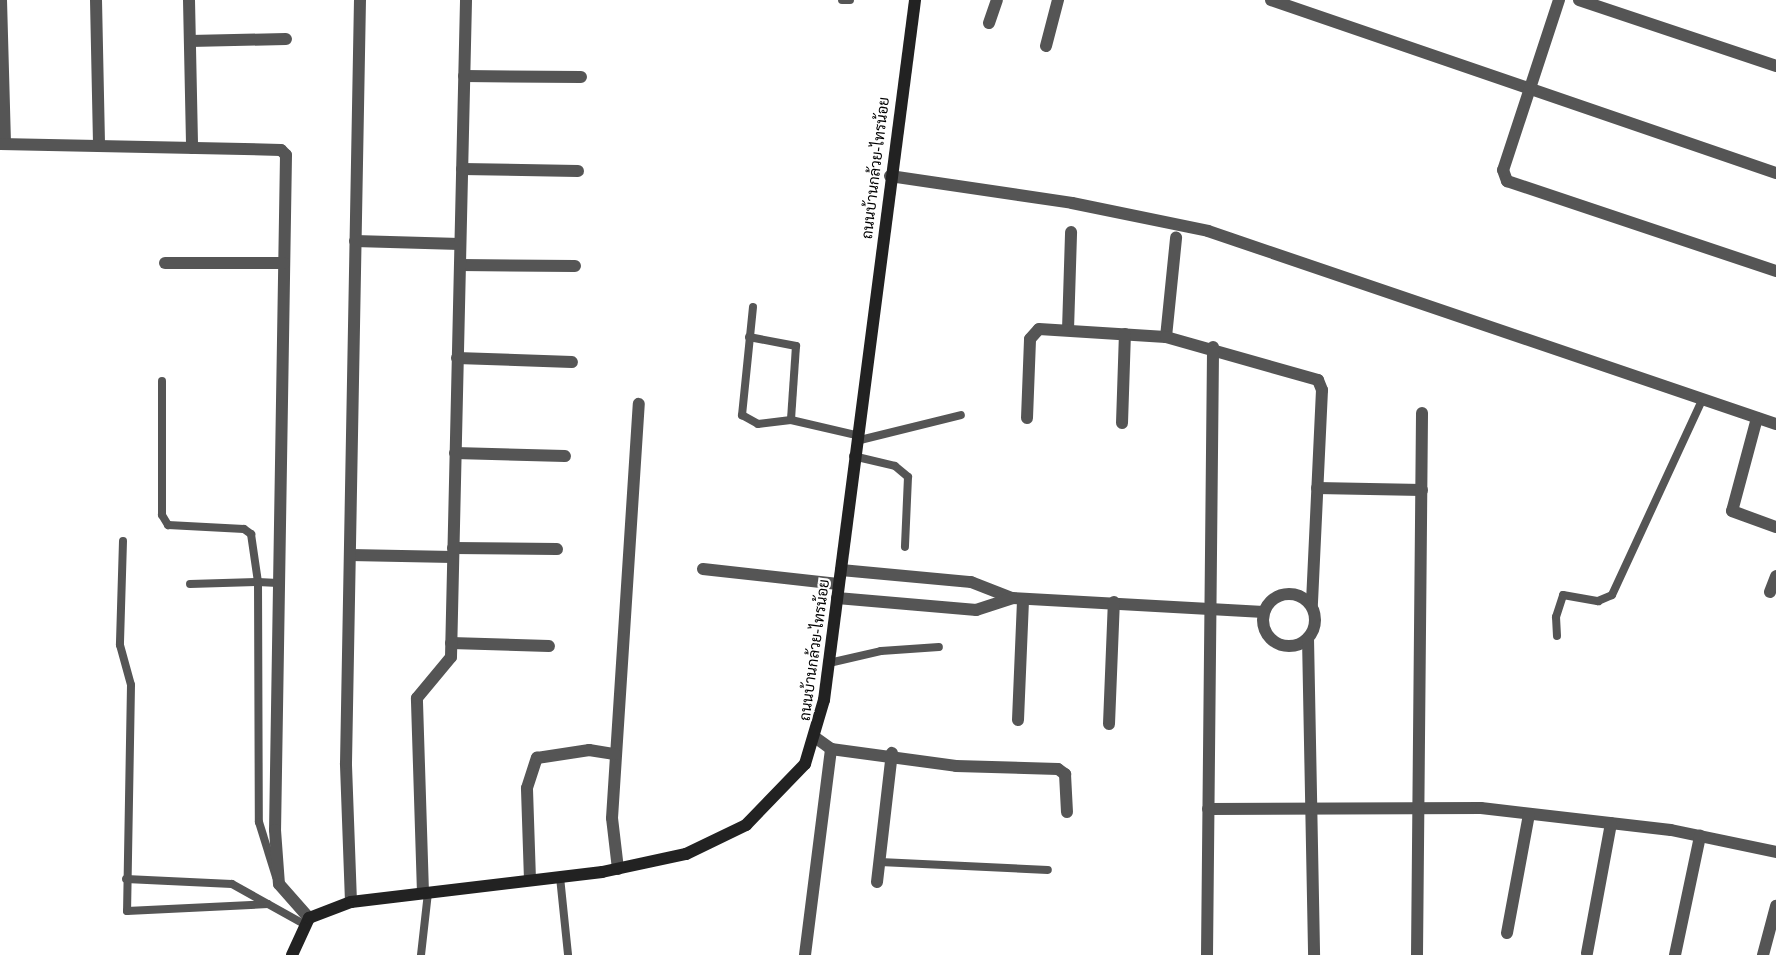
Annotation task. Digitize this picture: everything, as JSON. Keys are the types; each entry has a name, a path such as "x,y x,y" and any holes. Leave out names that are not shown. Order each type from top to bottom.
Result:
{"street":[{"path":"1,0 2,144 284,152 278,583 279,884 306,921 292,955"},
{"path":"96,0 99,146"},
{"path":"189,0 192,148"},
{"path":"351,902 346,763 360,0"},
{"path":"425,893 417,698 451,657 466,0"},
{"name":"ถนนบ้านกล้วย-ไทรน้อย","path":"306,921 351,902 618,869 686,854 746,825 789,785 816,738 829,663 855,438 915,0"},
{"path":"989,23 997,0"},
{"path":"1046,46 1058,0"},
{"path":"1271,0 1776,173"},
{"path":"1559,0 1503,170 1511,184 1776,272"},
{"path":"1579,0 1776,66"},
{"path":"190,41 286,39"},
{"path":"464,76 581,77"},
{"path":"462,169 578,171"},
{"path":"890,176 1062,202 1208,231 1776,424"},
{"path":"1068,330 1071,232"},
{"path":"1166,337 1176,238"},
{"path":"355,241 460,244"},
{"path":"165,263 284,263"},
{"path":"460,265 575,266"},
{"path":"1027,418 1031,335 1039,329 1166,337 1213,347 1318,380 1322,390 1312,606 1316,619 1308,638 1316,811 1314,955"},
{"path":"1122,423 1125,334"},
{"path":"1207,955 1213,347"},
{"path":"458,358 572,362"},
{"path":"618,869 612,818 639,404"},
{"path":"1417,955 1422,413"},
{"path":"1757,418 1732,511 1776,527"},
{"path":"455,453 565,456"},
{"path":"1317,488 1422,490"},
{"path":"350,555 557,549"},
{"path":"703,569 838,584"},
{"path":"841,570 971,582 1018,599"},
{"path":"1770,592 1776,576"},
{"path":"1308,638 1290,647 1276,644 1266,634 1264,612 1275,597 1288,593 1312,606"},
{"path":"837,598 976,610 1018,599 1114,602 1264,612"},
{"path":"1018,599 1018,720"},
{"path":"1109,724 1114,602"},
{"path":"451,643 549,646"},
{"path":"816,738 831,749 892,753 956,766 1058,769 1065,774 1067,812"},
{"path":"805,955 831,749"},
{"path":"530,880 527,788 537,758 589,750 615,754"},
{"path":"876,882 892,753"},
{"path":"1208,809 1316,811 1419,809 1529,814 1700,836 1776,852"},
{"path":"1507,933 1529,814"},
{"path":"1587,953 1611,823"},
{"path":"1675,955 1700,836"},
{"path":"1763,955 1776,906"}],"lane":[{"path":"842,0 850,0"},
{"path":"753,307 742,415 758,424 791,420 855,438 961,416"},
{"path":"749,338 796,346 791,420"},
{"path":"162,381 162,515 168,525 244,529 251,534 258,582 259,822 279,884"},
{"path":"1557,636 1556,617 1563,595 1607,601 1612,595 1702,399"},
{"path":"853,456 895,466 908,477 905,547"},
{"path":"123,541 120,645 132,685 124,903 135,914 268,904"},
{"path":"190,584 278,583"},
{"path":"829,663 881,651 939,647"},
{"path":"880,862 1048,870"},
{"path":"560,877 568,955"},
{"path":"126,879 232,884 306,921"},
{"path":"421,955 425,893"}]}
